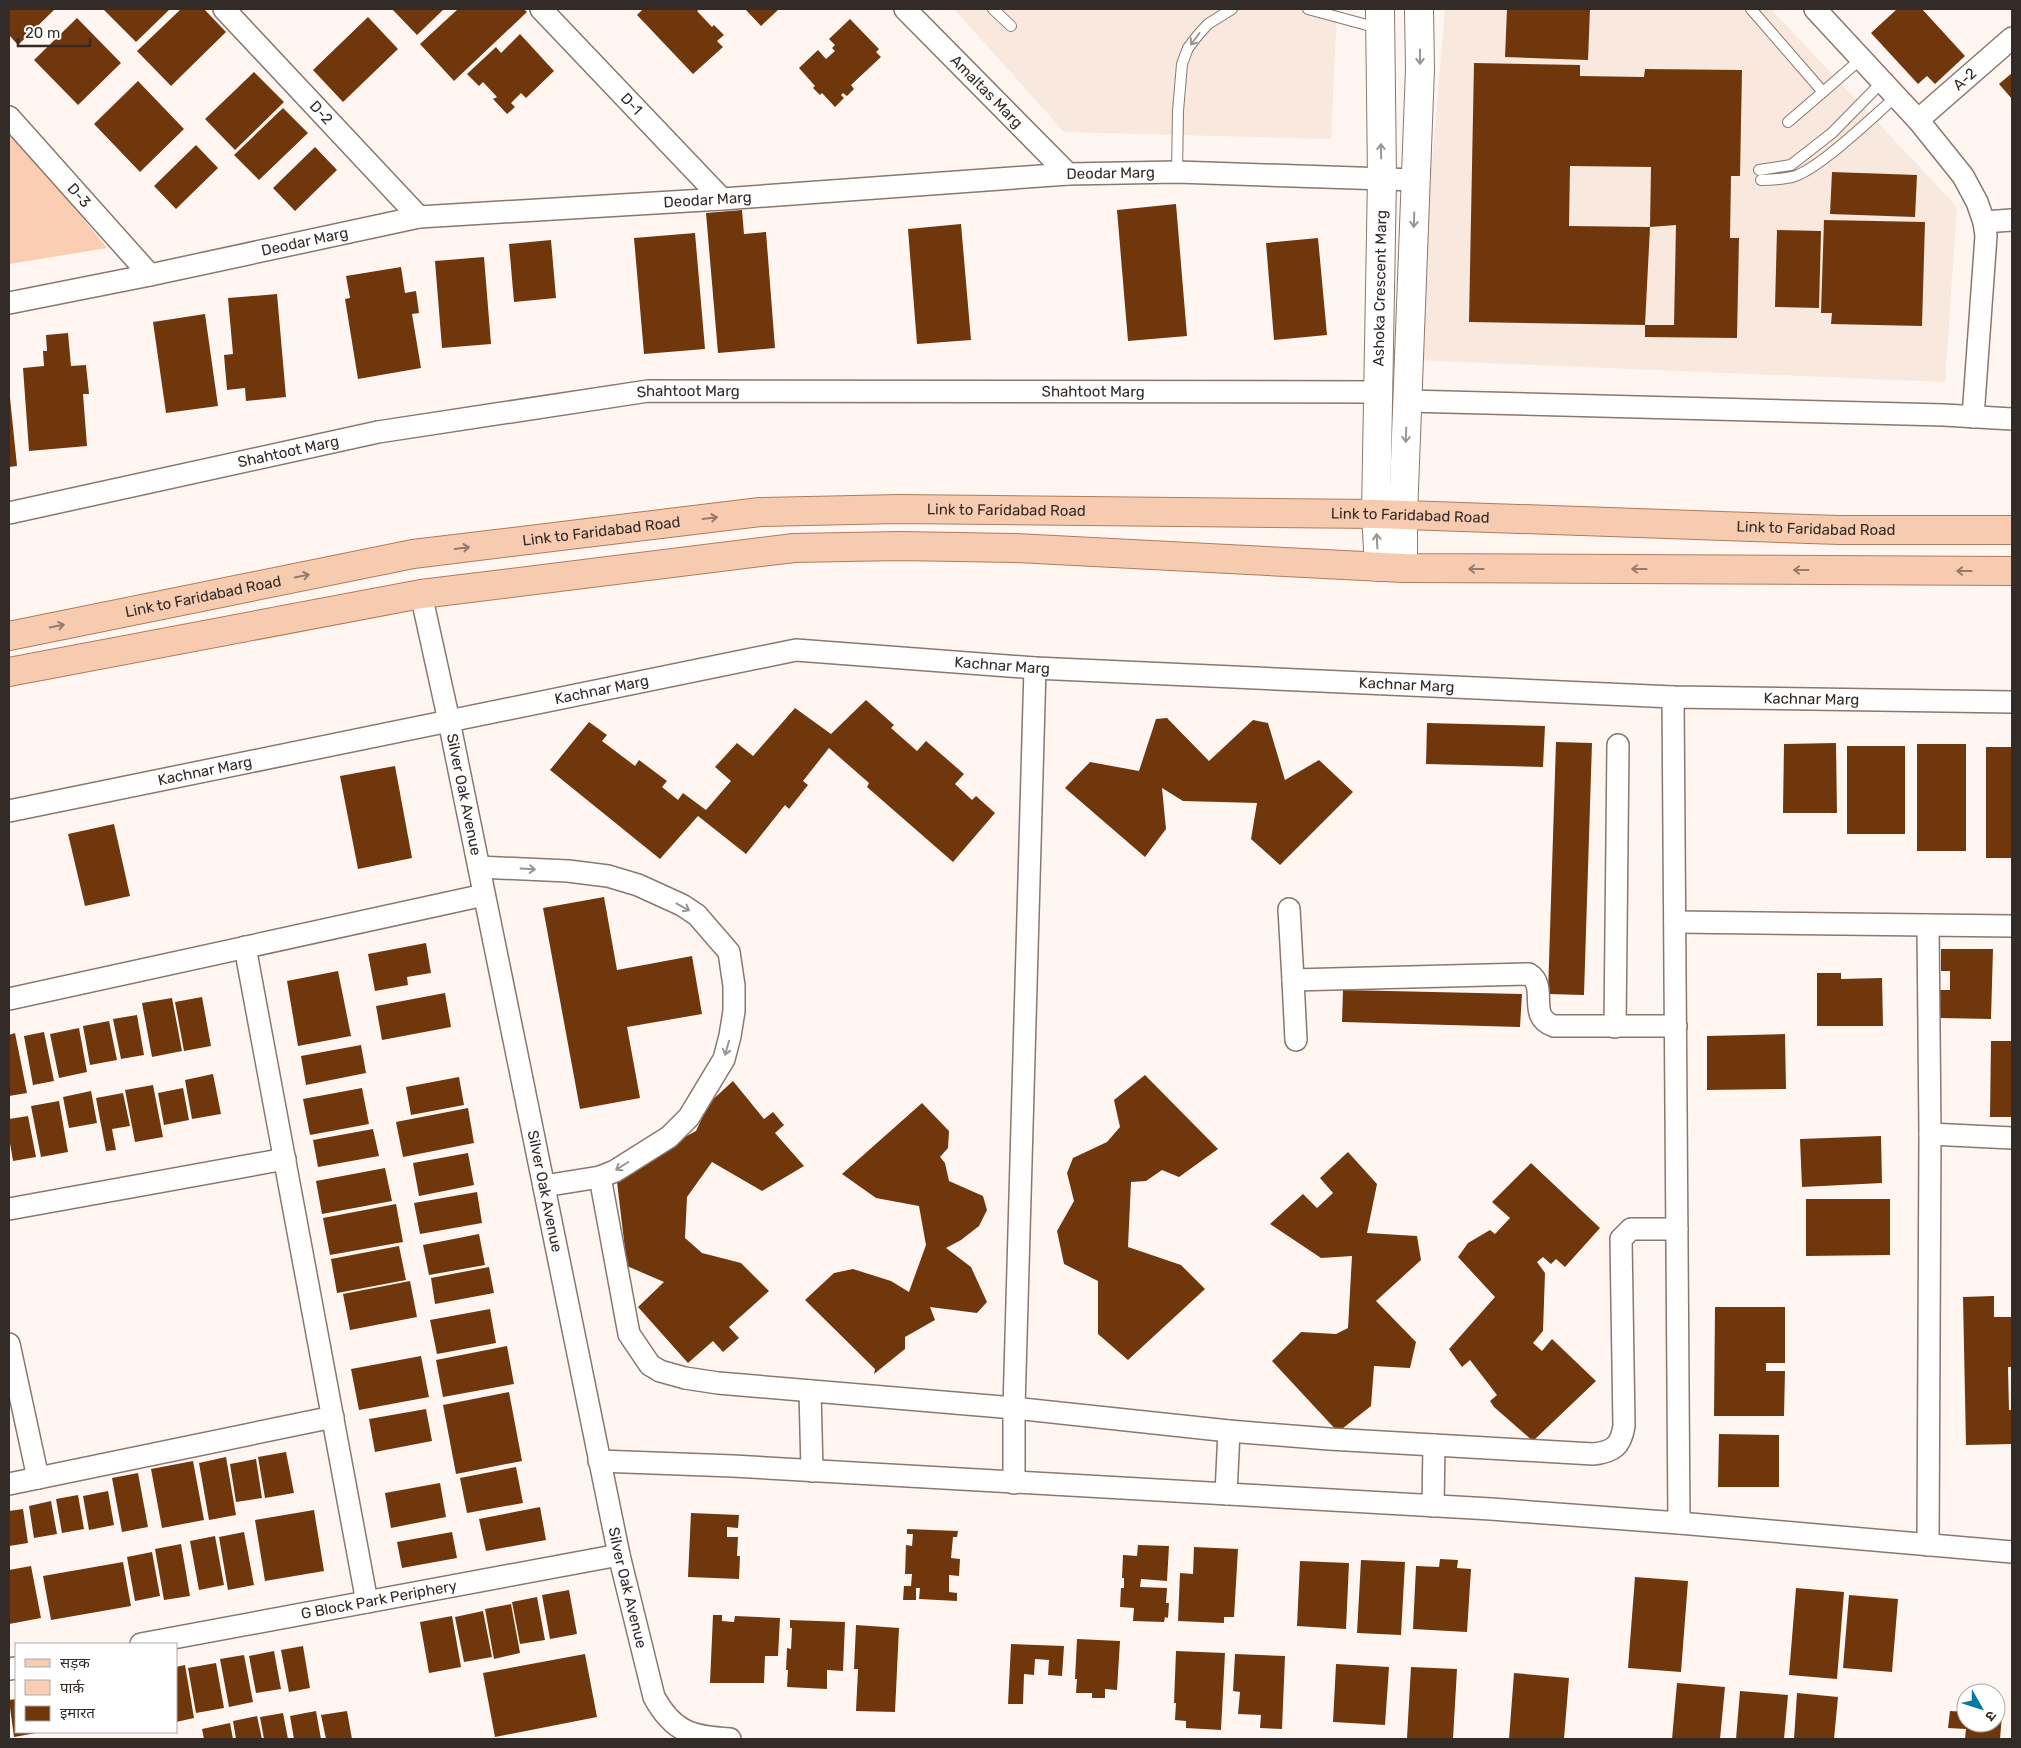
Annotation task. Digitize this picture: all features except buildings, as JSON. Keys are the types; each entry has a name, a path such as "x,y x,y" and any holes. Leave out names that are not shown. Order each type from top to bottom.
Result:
{"main road":[{"name":"Link to Faridabad Road","path":"9,636 413,554 760,512 908,509 1376,514 1829,530 2012,530"},
{"path":"9,672 421,594 794,548 900,546 1014,548 1391,568 2012,571"}],"street":[{"name":"D-2","path":"224,9 419,216"},
{"name":"D-1","path":"541,9 722,200"},
{"name":"Amaltas Marg","path":"905,9 1068,174"},
{"path":"1391,568 1403,515 1420,69 1419,9"},
{"path":"1815,9 1918,120 1963,176 1977,202 1984,222 1986,236 1973,416"},
{"name":"Ashoka Crescent Marg","path":"1379,18 1382,178 1376,514 1391,568"},
{"name":"A-2","path":"1918,120 2012,38"},
{"name":"D-3","path":"9,117 150,275"},
{"name":"Deodar Marg","path":"9,303 150,275 419,216 722,200 1068,174 1177,172 1415,180"},
{"path":"1984,222 2012,220"},
{"name":"Shahtoot Marg","path":"9,513 378,432 648,391 1379,392"},
{"path":"1407,401 2012,418"},
{"name":"Silver Oak Avenue","path":"421,594 479,867 599,1461 619,1554 654,1696 672,1723 688,1733 730,1739"},
{"name":"Kachnar Marg","path":"9,811 796,650 1035,668 1674,697 2012,702"},
{"path":"1014,1482 1014,1408 1035,668"},
{"path":"1674,697 1678,1523"},
{"path":"1615,1027 1618,745"},
{"path":"479,867 568,871 608,876 638,885 682,905 697,915 729,952 734,986 734,1012 730,1036 724,1059 689,1117 670,1137 614,1171 600,1177 544,1186"},
{"path":"9,999 484,895"},
{"path":"1289,909 1296,1040"},
{"path":"1675,922 2012,926"},
{"path":"1928,925 1930,1134 1928,1545"},
{"path":"245,947 367,1602"},
{"path":"1293,980 1529,974 1537,984 1540,1013 1542,1020 1547,1024 1554,1026 1615,1027 1676,1026"},
{"path":"1930,1134 2012,1138"},
{"path":"9,1209 284,1159"},
{"path":"600,1177 629,1334 650,1365 660,1371 685,1378 718,1383 1014,1408 1229,1431 1329,1439 1593,1454 1607,1453 1615,1447 1622,1437 1624,1426 1621,1239 1631,1229 1677,1229"},
{"path":"9,1344 38,1478"},
{"path":"810,1391 812,1471"},
{"path":"9,1484 333,1417"},
{"path":"1226,1494 1229,1431"},
{"path":"1433,1506 1434,1445"},
{"path":"599,1461 1433,1506 1678,1523 2012,1552"},
{"name":"G Block Park Periphery","path":"146,1643 619,1554"}],"lane":[{"path":"993,9 1011,26"},
{"path":"1177,172 1178,111 1182,64 1188,48 1208,24 1232,9"},
{"path":"1308,9 1379,18"},
{"path":"1751,9 1823,92"},
{"path":"1788,122 1862,58"},
{"path":"1890,88 1831,152 1803,172 1792,177 1760,175 1791,165 1797,161 1890,88"}],"shaded area":[{"path":"954,9 1337,9 1331,139 1064,132"},
{"path":"1445,9 1771,9 1957,207 1945,382 1415,360"}],"green space":[{"path":"9,128 107,248 9,264"}]}
